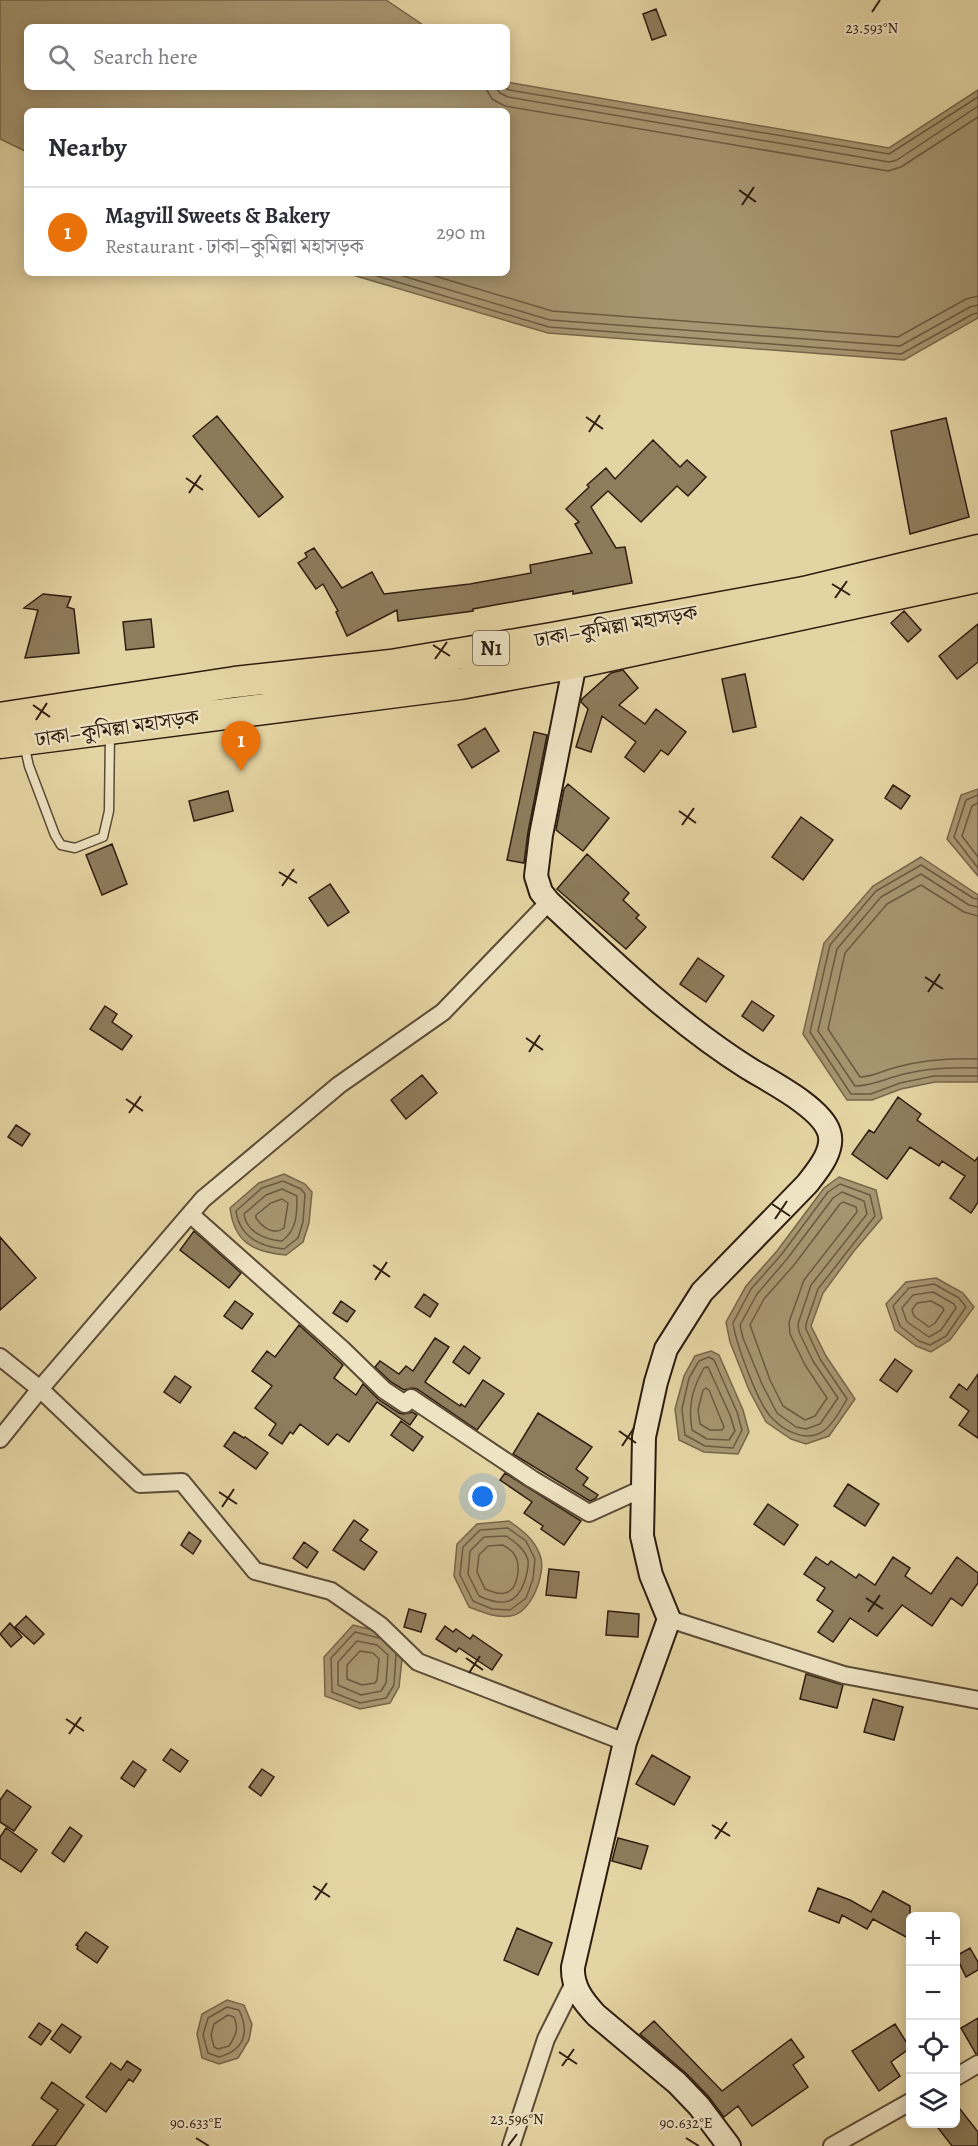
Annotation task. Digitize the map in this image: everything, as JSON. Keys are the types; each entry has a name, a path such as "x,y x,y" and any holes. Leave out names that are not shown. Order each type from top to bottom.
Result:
{"highway":[{"name":"ঢাকা–কুমিল্লা মহাসড়ক","path":"0,718 235,682 391,665 506,646 804,592 978,550"},
{"name":"ঢাকা–কুমিল্লা মহাসড়ক","path":"11,742 460,684 575,663 978,577"}],"street":[{"path":"575,663 541,835 536,876 542,891 549,902 609,958 707,1040 808,1107 828,1130 831,1143 820,1167 807,1184 702,1292 666,1349 644,1437 642,1536 651,1575 669,1619 625,1742 573,1967 574,1983 596,2015 677,2083 699,2106 729,2146"},
{"path":"0,1439 203,1199 339,1085 443,1012 549,902"},
{"path":"190,1214 342,1349 384,1390 405,1404 411,1398 532,1479 589,1513 642,1489"},
{"path":"0,1356 40,1389 140,1484 182,1482 255,1571 331,1591 380,1625 418,1662 625,1742"},
{"path":"669,1619 844,1676 978,1700"},
{"path":"510,2146 546,2039 574,1983"},
{"path":"960,2075 978,2064"},
{"path":"832,2146 906,2104"}],"lane":[{"path":"11,742 29,766 55,835 61,845 75,848 103,837 109,811 110,728"}],"water":[{"path":"0,0 386,0 422,24 24,24 24,90 510,90 510,83 889,148 978,90 978,318 904,360 548,333 356,276 510,276 510,108 24,108 24,151 0,139"},
{"path":"978,789 978,876 947,839 961,795"},
{"path":"921,857 978,895 978,1082 935,1082 901,1089 872,1100 847,1100 803,1034 824,943 873,886"},
{"path":"284,1174 305,1184 312,1192 309,1223 303,1242 286,1255 264,1251 247,1243 236,1229 230,1208 259,1183"},
{"path":"839,1177 876,1190 882,1218 823,1293 811,1326 826,1356 855,1399 829,1436 806,1444 791,1439 766,1422 749,1390 730,1342 726,1322 746,1286 777,1251 824,1188"},
{"path":"936,1278 963,1293 974,1307 950,1340 931,1352 916,1346 895,1330 886,1304 906,1282"},
{"path":"711,1351 719,1355 743,1410 749,1432 738,1454 704,1452 679,1440 675,1409 684,1376 695,1356"},
{"path":"509,1521 535,1544 542,1563 539,1582 531,1601 518,1614 499,1616 469,1607 454,1576 457,1544 477,1524"},
{"path":"353,1625 384,1633 403,1650 399,1687 390,1703 360,1709 325,1696 324,1657"},
{"path":"227,2000 244,2005 252,2024 249,2040 238,2058 219,2064 202,2058 197,2034 202,2014"}],"building":[{"path":"656,9 666,35 652,40 643,14"},
{"path":"217,416 283,497 259,517 193,436"},
{"path":"946,418 969,517 910,534 891,431"},
{"path":"653,440 680,467 687,460 706,477 688,496 677,486 641,522 608,491 591,507 616,548 625,547 632,583 573,594 573,591 473,609 473,611 398,621 397,610 347,636 336,612 338,611 323,584 316,589 298,563 307,557 305,553 314,548 342,588 372,572 384,594 470,584 531,573 530,565 592,553 575,524 579,522 566,509 606,468 615,479"},
{"path":"43,594 71,597 67,607 74,609 79,653 25,658 38,610 24,608"},
{"path":"904,611 921,630 908,642 891,623"},
{"path":"151,619 154,647 126,650 123,622"},
{"path":"978,624 978,662 957,679 939,656"},
{"path":"623,670 638,688 619,705 645,724 656,709 686,732 668,755 661,750 644,772 625,757 636,742 602,716 591,752 576,747 588,709 581,702 582,699 611,673"},
{"path":"745,674 756,727 733,732 722,679"},
{"path":"485,728 499,751 472,768 458,745"},
{"path":"534,732 547,735 524,863 507,860"},
{"path":"568,784 609,818 583,851 556,830 564,789"},
{"path":"893,785 910,796 901,809 885,798"},
{"path":"228,791 233,811 194,821 189,801"},
{"path":"801,817 833,840 803,880 772,857"},
{"path":"112,844 127,884 102,895 86,855"},
{"path":"587,854 629,893 623,900 639,915 636,918 646,927 626,949 557,889"},
{"path":"330,884 349,912 328,926 309,898"},
{"path":"698,958 724,976 706,1002 680,984"},
{"path":"752,1001 774,1016 763,1031 742,1016"},
{"path":"105,1006 117,1014 112,1022 132,1036 122,1050 90,1029"},
{"path":"422,1075 437,1093 406,1119 391,1100"},
{"path":"898,1097 921,1114 917,1120 975,1161 978,1157 978,1202 971,1213 950,1198 965,1176 942,1161 939,1166 910,1147 887,1179 852,1154 869,1130 874,1133"},
{"path":"16,1125 30,1134 22,1146 8,1137"},
{"path":"194,1231 241,1273 229,1288 180,1250"},
{"path":"0,1237 36,1278 0,1310"},
{"path":"424,1294 438,1304 430,1317 415,1307"},
{"path":"235,1301 253,1314 242,1329 224,1316"},
{"path":"341,1301 355,1311 347,1322 333,1313"},
{"path":"299,1325 343,1365 334,1378 356,1395 363,1384 378,1399 399,1413 412,1412 417,1415 410,1425 377,1402 349,1442 337,1434 328,1445 300,1424 293,1434 290,1432 282,1444 269,1435 276,1424 255,1408 272,1386 252,1371 267,1351 275,1357"},
{"path":"435,1338 449,1347 425,1382 460,1406 461,1404 465,1407 483,1380 504,1394 477,1430 417,1389 404,1390 391,1382 375,1367 380,1361 399,1374 406,1366 413,1371"},
{"path":"464,1346 480,1358 469,1374 453,1362"},
{"path":"895,1359 912,1371 897,1392 880,1380"},
{"path":"978,1374 978,1438 959,1425 969,1411 950,1397 959,1384 967,1390"},
{"path":"175,1376 191,1387 180,1403 164,1392"},
{"path":"538,1413 592,1447 576,1469 588,1478 583,1485 598,1495 595,1499 590,1501 513,1454"},
{"path":"401,1421 423,1437 413,1451 391,1435"},
{"path":"234,1432 268,1453 256,1469 224,1446"},
{"path":"505,1473 581,1521 564,1545 541,1529 543,1526 524,1513 532,1502 500,1480"},
{"path":"848,1484 879,1504 865,1526 834,1506"},
{"path":"768,1504 798,1525 784,1545 754,1524"},
{"path":"354,1520 368,1530 360,1540 377,1552 364,1570 333,1550"},
{"path":"189,1532 201,1541 193,1554 181,1545"},
{"path":"304,1542 318,1552 307,1568 293,1558"},
{"path":"816,1557 828,1565 831,1561 856,1578 859,1574 875,1585 893,1557 910,1568 905,1576 931,1594 957,1557 978,1573 978,1583 962,1606 951,1598 932,1626 902,1605 877,1636 850,1618 833,1642 818,1632 833,1611 817,1600 825,1588 804,1574"},
{"path":"549,1569 579,1572 576,1598 546,1595"},
{"path":"409,1609 426,1614 421,1632 404,1627"},
{"path":"608,1611 639,1614 638,1637 606,1635"},
{"path":"26,1616 44,1634 34,1644 15,1627"},
{"path":"10,1623 22,1637 11,1647 0,1634"},
{"path":"445,1626 453,1632 456,1629 470,1639 473,1635 502,1655 492,1670 459,1648 456,1652 436,1639"},
{"path":"806,1674 843,1685 837,1708 800,1699"},
{"path":"873,1699 903,1707 894,1740 864,1732"},
{"path":"171,1749 188,1761 180,1772 163,1760"},
{"path":"652,1755 690,1777 674,1805 636,1784"},
{"path":"133,1761 146,1770 134,1787 121,1778"},
{"path":"262,1769 274,1777 261,1796 249,1787"},
{"path":"7,1790 31,1807 14,1831 0,1822 0,1800"},
{"path":"70,1827 82,1836 64,1862 52,1853"},
{"path":"6,1828 37,1850 21,1872 0,1858 0,1837"},
{"path":"618,1838 648,1846 641,1869 612,1861"},
{"path":"818,1888 850,1900 871,1912 883,1891 910,1906 910,1912 906,1912 906,1937 873,1919 867,1929 842,1915 839,1923 809,1911"},
{"path":"517,1928 552,1943 538,1975 504,1960"},
{"path":"86,1932 108,1947 97,1963 77,1949 76,1945"},
{"path":"970,1948 978,1962 978,1970 966,1977 960,1964 960,1954"},
{"path":"978,2018 978,2054 976,2054 961,2028"},
{"path":"654,2021 722,2091 791,2039 804,2057 793,2065 808,2087 752,2126 738,2106 724,2117 687,2074 640,2034"},
{"path":"39,2023 51,2031 41,2045 29,2037"},
{"path":"62,2024 81,2037 70,2053 51,2039"},
{"path":"895,2024 906,2042 906,2051 891,2062 900,2076 879,2091 852,2051"},
{"path":"127,2061 141,2070 133,2082 129,2079 106,2112 86,2097 111,2063 121,2070"},
{"path":"52,2082 84,2105 55,2146 32,2146 58,2110 41,2098"},
{"path":"960,2109 978,2132 978,2146 952,2146 938,2128 960,2128"}],"place":[{"name":"Magvill Sweets & Bakery","path":"241,771"}]}
